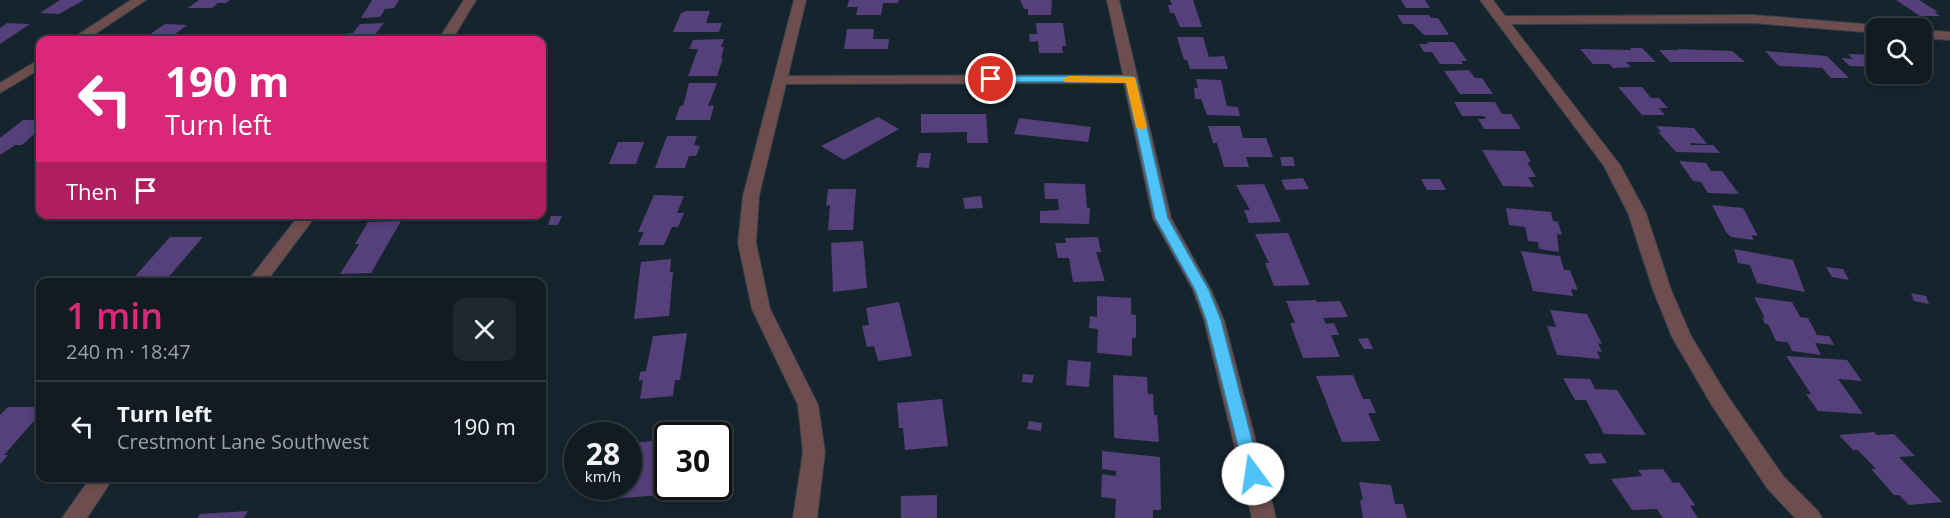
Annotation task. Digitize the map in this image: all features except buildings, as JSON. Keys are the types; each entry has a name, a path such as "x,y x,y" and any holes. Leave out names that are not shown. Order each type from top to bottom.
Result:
{"street":[{"path":"83,36 140,0"},
{"path":"448,36 470,0"},
{"path":"800,0 751,196 747,243 761,309 808,405 814,452 805,518"},
{"path":"1113,0 1162,218 1202,290 1214,320 1264,518"},
{"path":"1486,0 1612,165 1637,213 1662,290 1682,337 1718,398 1775,482 1810,518"},
{"path":"1502,20 1754,19 1866,28"},
{"path":"1932,35 1950,36"},
{"path":"0,89 36,66"},
{"path":"780,80 1131,79"},
{"path":"259,278 305,219"},
{"path":"74,518 99,482"}],"slow traffic":[{"path":"1069,79 1131,79 1142,127"}],"route":[{"path":"991,79 1131,79 1162,218 1202,290 1214,320 1253,474"}]}
